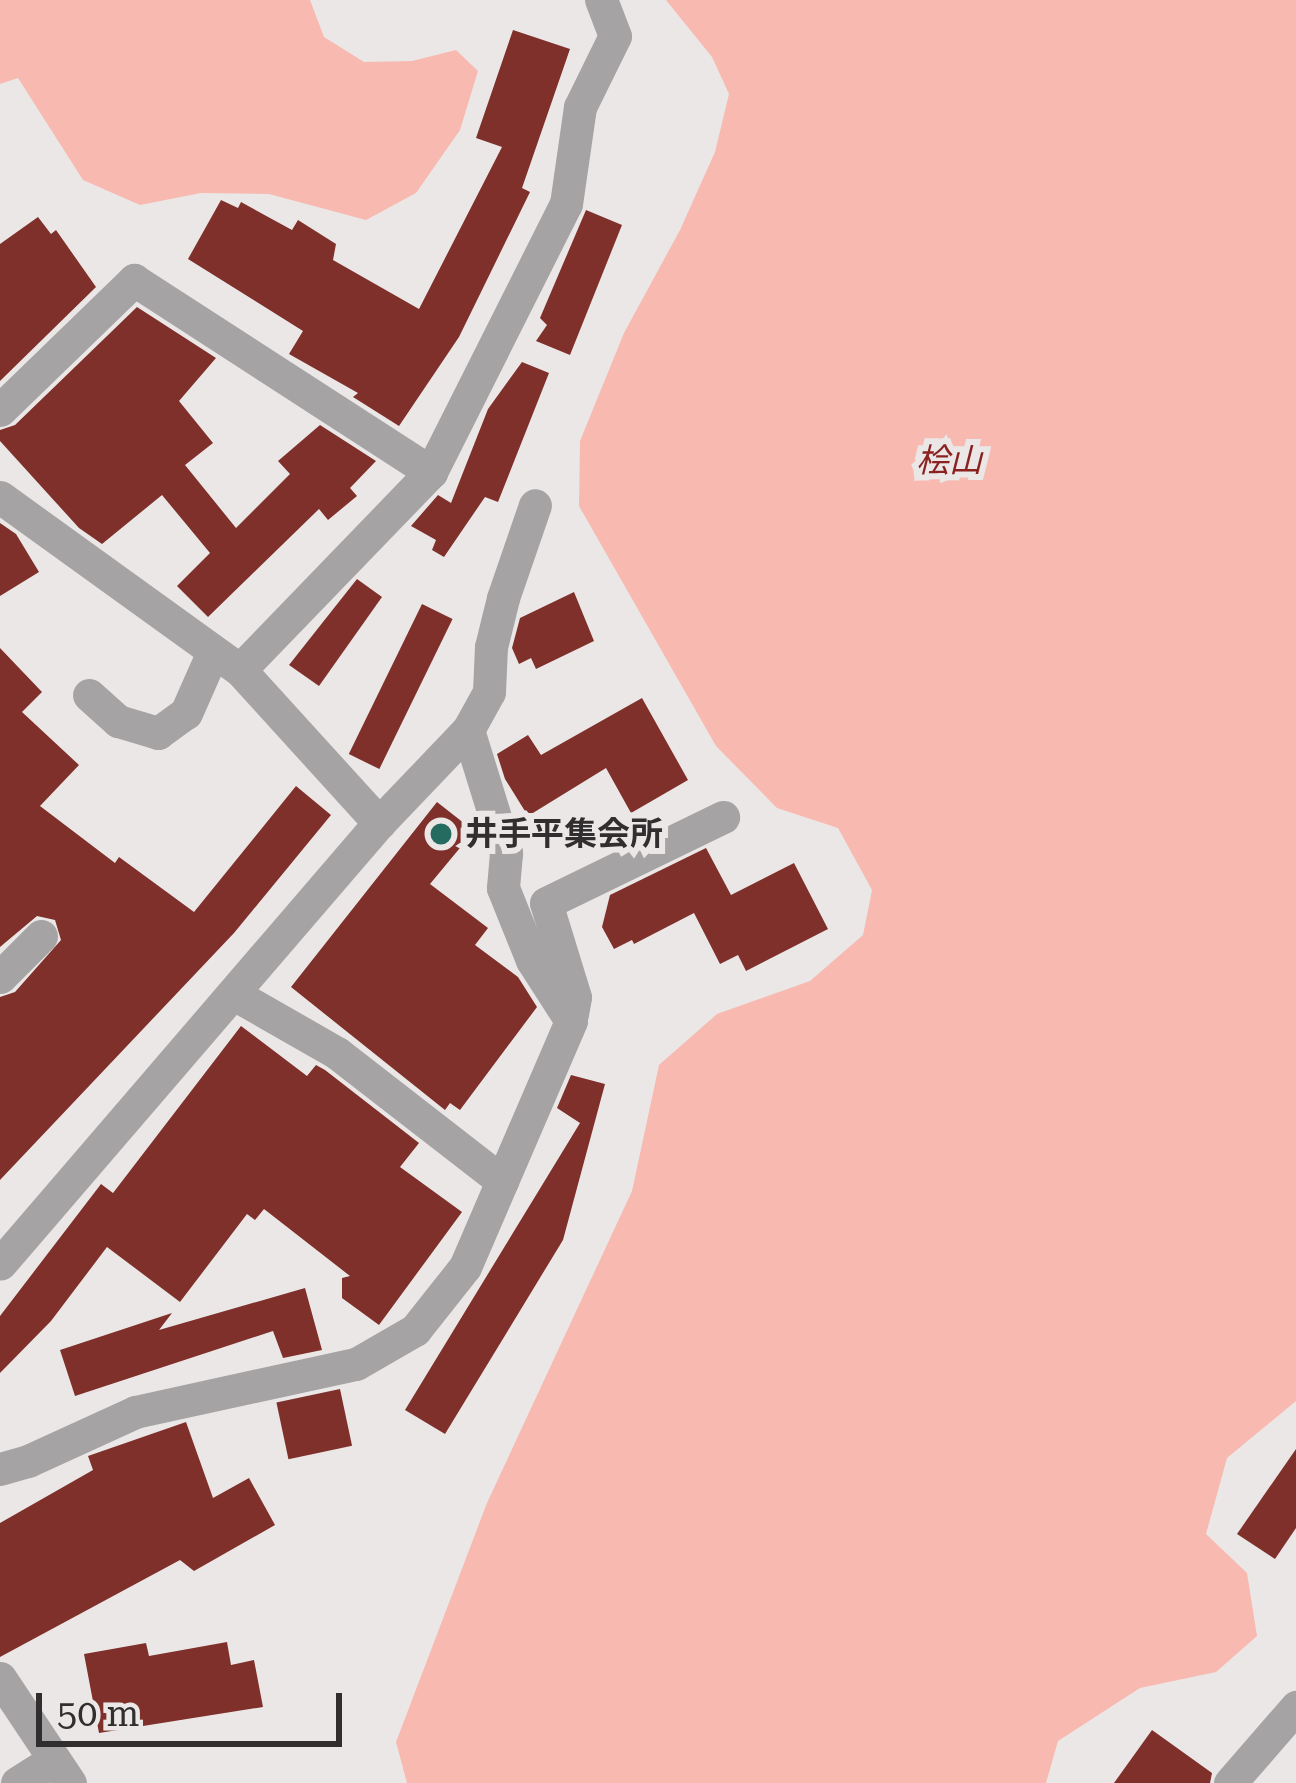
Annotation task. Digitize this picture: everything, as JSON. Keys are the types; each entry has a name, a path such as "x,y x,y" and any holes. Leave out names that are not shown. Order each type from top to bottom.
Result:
{"street":[{"path":"89,694 118,721 158,733 186,713 226,662 431,472 566,204 580,107 615,36 601,0"},
{"path":"0,410 134,280 431,472"},
{"path":"0,497 226,662 379,823"},
{"path":"0,1264 379,823 469,730 489,692 499,615 536,506"},
{"path":"469,730 506,853 503,888 532,960 571,1022"},
{"path":"0,1468 28,1461 135,1412 356,1364 415,1330 465,1267 571,1022 575,997 546,903 723,817"},
{"path":"0,977 41,937"},
{"path":"234,994 337,1052 502,1180"},
{"path":"0,1678 62,1772 17,1783"},
{"path":"1230,1783 1296,1707"}],"green space":[{"path":"0,0 310,0 324,37 364,62 412,61 456,50 478,71 460,130 416,193 366,220 269,194 201,193 140,205 83,180 18,78 0,84"},
{"name":"桧山","path":"666,0 1296,0 1296,1401 1227,1458 1206,1534 1247,1573 1257,1636 1216,1672 1140,1688 1058,1741 1046,1783 407,1783 396,1742 487,1503 632,1191 659,1065 717,1014 810,981 863,935 872,890 838,828 777,808 716,746 579,506 580,441 624,333 680,230 715,152 729,94 712,57"}],"building":[{"path":"513,30 570,49 522,188 530,192 459,337 399,426 353,397 358,393 289,354 303,331 188,259 221,200 238,208 241,202 292,230 298,220 336,244 333,260 419,309 502,147 476,138"},
{"path":"586,210 622,225 570,355 536,341 547,325 540,318"},
{"path":"38,217 51,234 56,230 96,287 0,381 0,244"},
{"path":"137,307 216,358 179,401 213,443 185,465 236,528 290,474 278,461 320,425 376,461 350,488 357,496 328,520 319,509 208,617 177,586 210,553 162,495 102,544 79,528 0,441 0,430 15,425"},
{"path":"522,362 549,373 498,502 485,497 444,557 432,550 436,540 411,526 438,495 451,503 488,409"},
{"path":"0,523 16,534 39,572 0,596"},
{"path":"357,579 382,597 319,686 289,665"},
{"path":"574,592 594,641 536,669 531,658 519,664 512,648 520,618"},
{"path":"422,604 453,619 379,769 349,754"},
{"path":"0,648 42,692 22,712 79,765 40,806 115,863 119,857 194,912 296,786 331,815 234,933 0,1180 0,997 15,992 61,940 55,920 37,916 0,947"},
{"path":"642,698 688,780 631,813 606,768 528,816 505,779 497,754 528,735 541,755"},
{"path":"437,802 474,831 430,884 488,928 475,945 518,977 537,1007 460,1110 450,1103 445,1110 291,987"},
{"path":"706,848 731,895 794,863 828,929 746,971 738,955 720,964 694,913 634,944 632,940 614,949 602,927 610,895"},
{"path":"241,1026 307,1076 316,1065 325,1070 419,1143 400,1167 462,1212 379,1325 342,1298 342,1278 350,1276 264,1209 255,1220 247,1214 180,1302 107,1247 51,1321 0,1373 0,1316 101,1184 113,1193"},
{"path":"571,1075 605,1084 563,1240 445,1434 405,1410 580,1123 557,1108"},
{"path":"305,1288 322,1350 283,1358 273,1331 75,1396 60,1350 172,1313 159,1330"},
{"path":"340,1389 352,1446 288,1459 276,1403"},
{"path":"186,1422 213,1498 249,1478 275,1525 194,1571 180,1560 0,1657 0,1523 93,1470 88,1456"},
{"path":"1296,1449 1296,1528 1275,1559 1237,1534"},
{"path":"227,1642 231,1665 254,1660 263,1707 99,1733 84,1654 146,1643 149,1656"},
{"path":"1152,1730 1212,1773 1210,1783 1114,1783"}],"place":[{"name":"井手平集会所","path":"441,834"}]}
